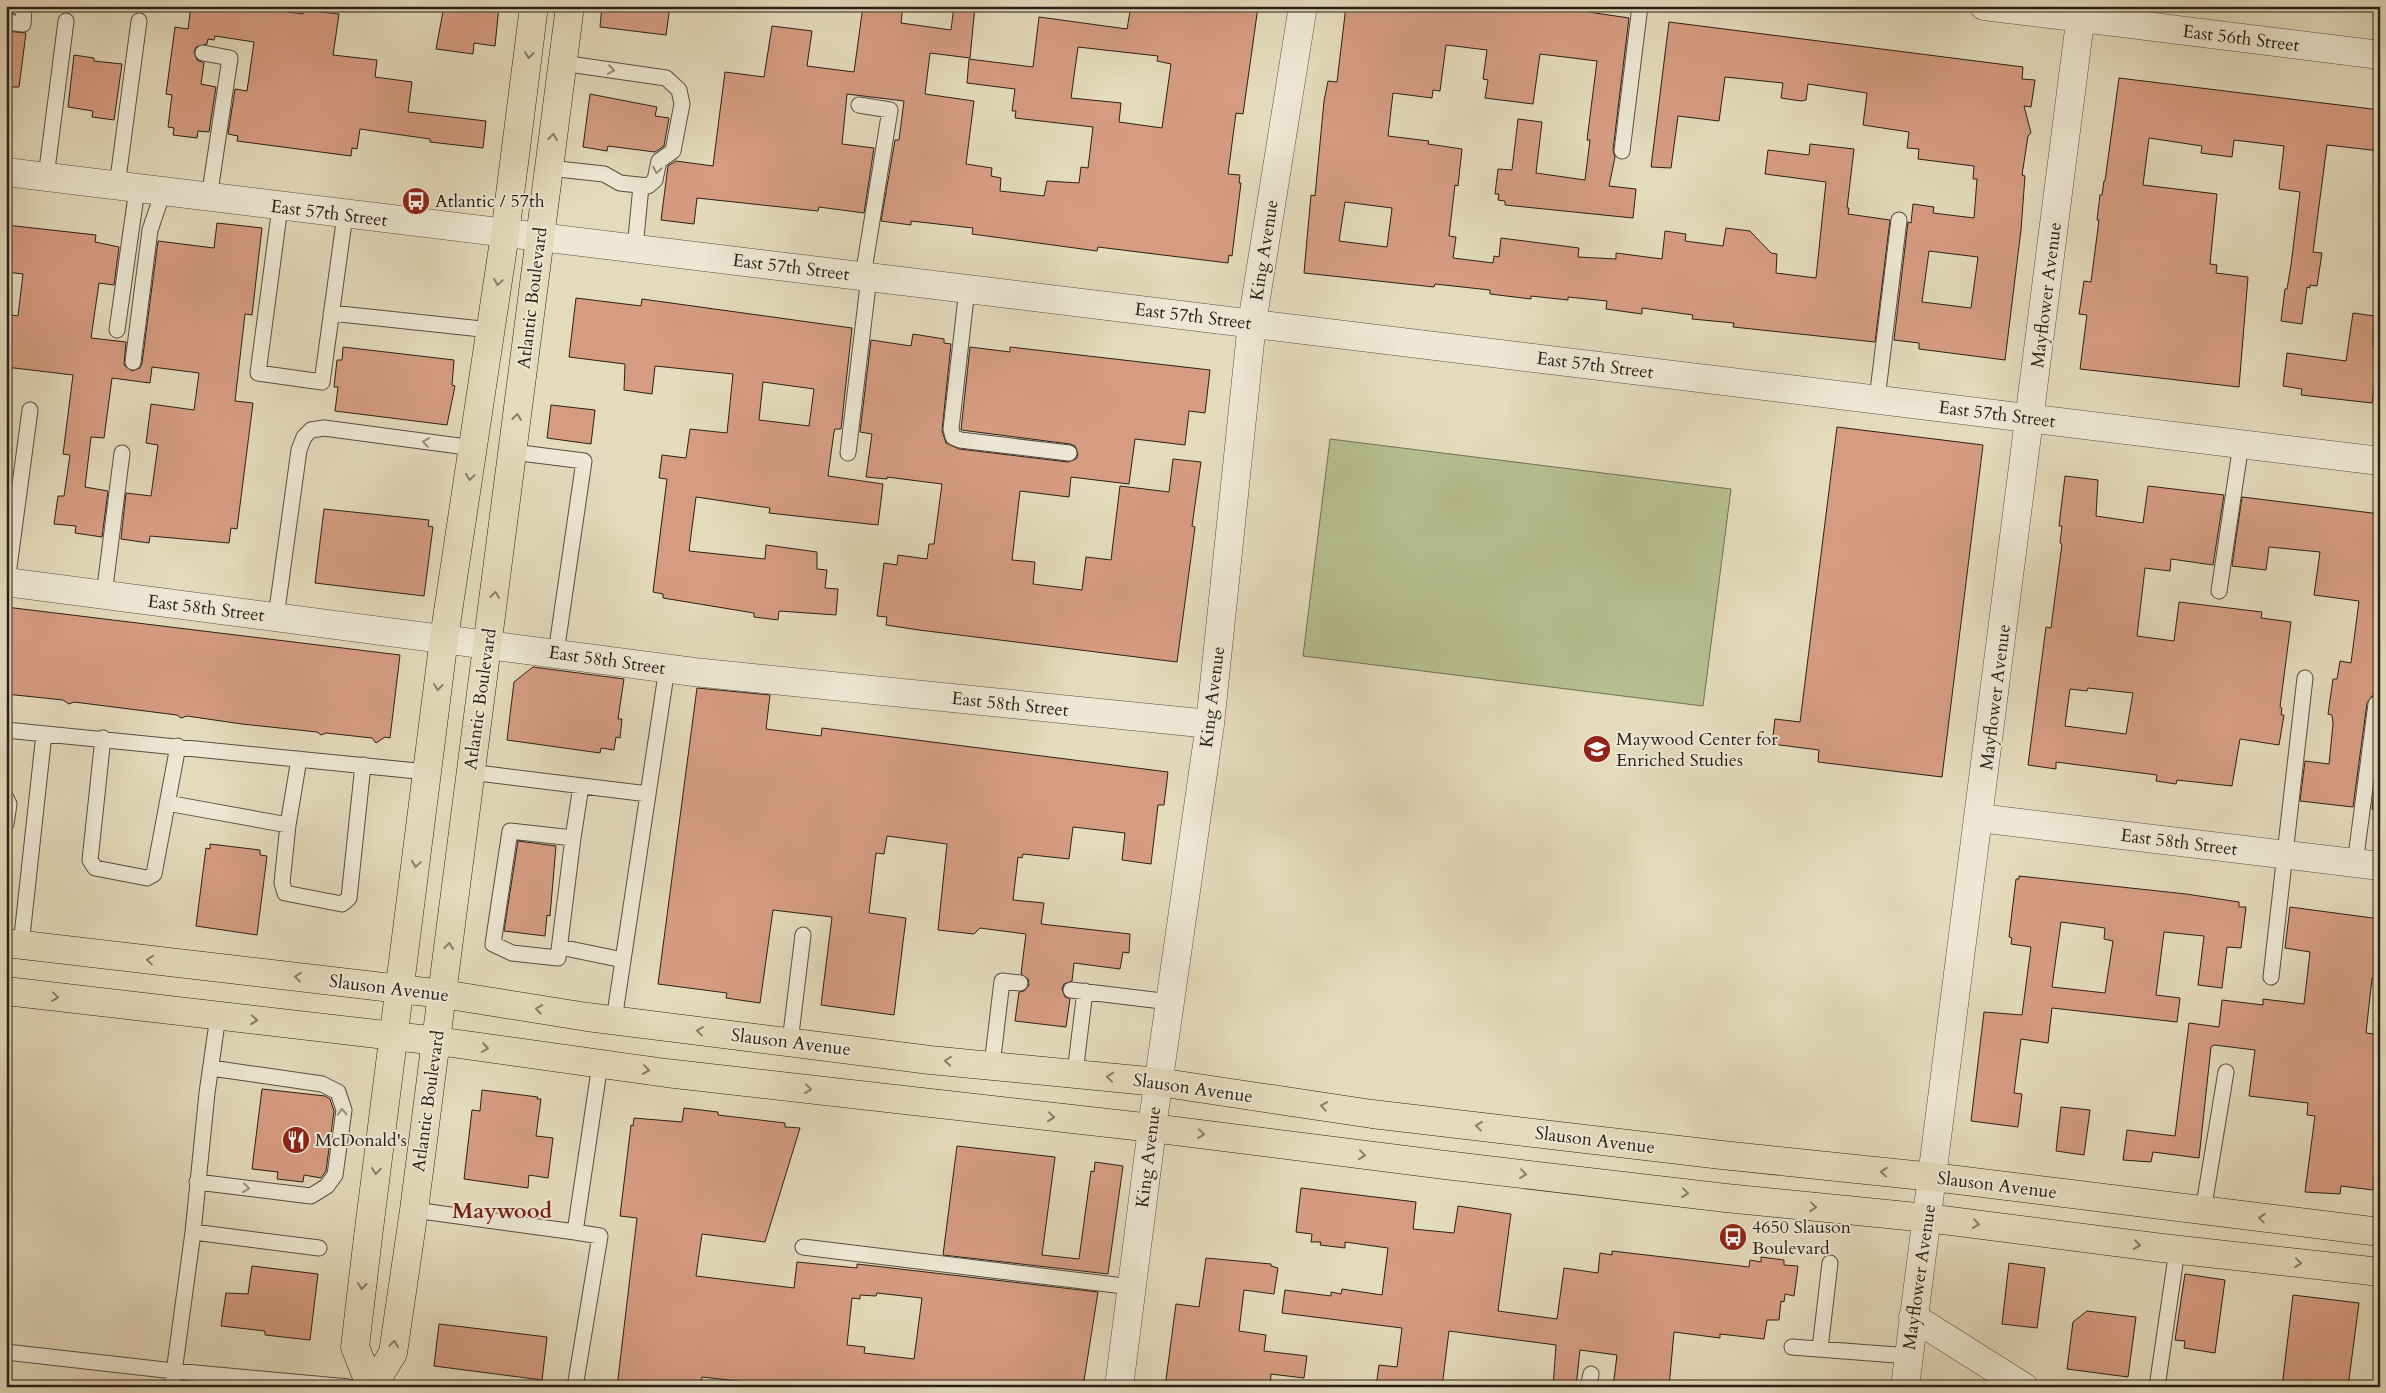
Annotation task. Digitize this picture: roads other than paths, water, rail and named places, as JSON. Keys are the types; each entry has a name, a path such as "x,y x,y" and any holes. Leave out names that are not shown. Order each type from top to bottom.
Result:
{"main road":[{"name":"Atlantic Boulevard","path":"372,1387 355,1347 392,1036 444,638 505,234 534,6"},
{"name":"Atlantic Boulevard","path":"372,1387 393,1353 414,1210 470,772 489,644 570,6"},
{"name":"Slauson Avenue","path":"14,944 443,994 614,1020 790,1042 1158,1082 1372,1114 1722,1155 1933,1177 2380,1232"},
{"path":"6,991 437,1041 600,1064 983,1110 1152,1128 1464,1168 1736,1199 1928,1218 2177,1250 2380,1272"}],"street":[{"name":"King Avenue","path":"1119,1387 1158,1082 1210,724 1252,324 1303,6"},
{"name":"East 56th Street","path":"1984,6 2082,12 2380,56"},
{"name":"Mayflower Avenue","path":"1905,1387 2082,12"},
{"name":"East 57th Street","path":"6,172 345,215 635,248 2380,461"},
{"name":"East 58th Street","path":"7,582 667,668 1210,724"},
{"name":"East 58th Street","path":"1979,818 2367,865"},
{"path":"1913,1317 2024,1387"}],"lane":[{"path":"6,22 23,24 24,7 16,6"},
{"path":"1622,150 1640,6"},
{"path":"46,177 66,21"},
{"path":"117,330 139,189 139,21"},
{"path":"202,54 230,58 209,198"},
{"path":"549,168 604,174 620,183 648,186 655,180 659,161 673,151 682,104 679,90 666,78 562,63"},
{"path":"848,453 866,276 890,110 859,106"},
{"path":"635,248 640,186"},
{"path":"132,362 150,230 139,189"},
{"path":"280,207 258,373 322,382 345,215"},
{"path":"1877,399 1899,220"},
{"path":"967,289 951,429 953,437 960,440 1069,453"},
{"path":"331,312 491,330"},
{"path":"7,582 30,410"},
{"path":"276,617 299,450 304,437 311,430 324,428 474,448"},
{"path":"2219,591 2241,444"},
{"path":"513,452 584,461 556,653"},
{"path":"104,595 122,453"},
{"path":"614,1020 667,668"},
{"path":"2271,977 2287,855 2305,678"},
{"path":"2367,865 2376,704"},
{"path":"6,730 103,738 427,772"},
{"path":"14,944 44,734"},
{"path":"103,738 90,860 95,868 147,878 154,874 178,746"},
{"path":"299,759 288,824 282,883 285,893 342,904 349,898 363,765"},
{"path":"470,772 648,794"},
{"path":"573,838 510,832 493,944 512,953 558,958 581,786"},
{"path":"6,798 9,804 6,824"},
{"path":"167,803 288,824"},
{"path":"790,1042 803,935"},
{"path":"560,947 623,960"},
{"path":"992,1065 1002,981 1020,983"},
{"path":"1075,1074 1078,991 1170,1002"},
{"path":"172,1387 193,1232 197,1182 218,1016"},
{"path":"575,1232 600,1064"},
{"path":"197,1182 312,1196 327,1186 336,1175 344,1110 338,1092 322,1084 211,1068"},
{"path":"2204,1211 2226,1072"},
{"path":"414,1210 600,1236 576,1387"},
{"path":"193,1232 318,1248"},
{"path":"803,1247 1132,1287"},
{"path":"2157,1387 2177,1250"},
{"path":"1820,1349 1830,1264"},
{"path":"1792,1347 1908,1356"},
{"path":"6,1352 174,1372 350,1387"}],"place":[{"name":"Atlantic / 57th","path":"416,201"},
{"name":"Maywood Center for Enriched Studies","path":"1597,749"},
{"name":"McDonald's","path":"296,1140"},
{"name":"4650 Slauson Boulevard","path":"1733,1237"}],"district":[{"name":"Maywood","path":"502,1210"}]}
